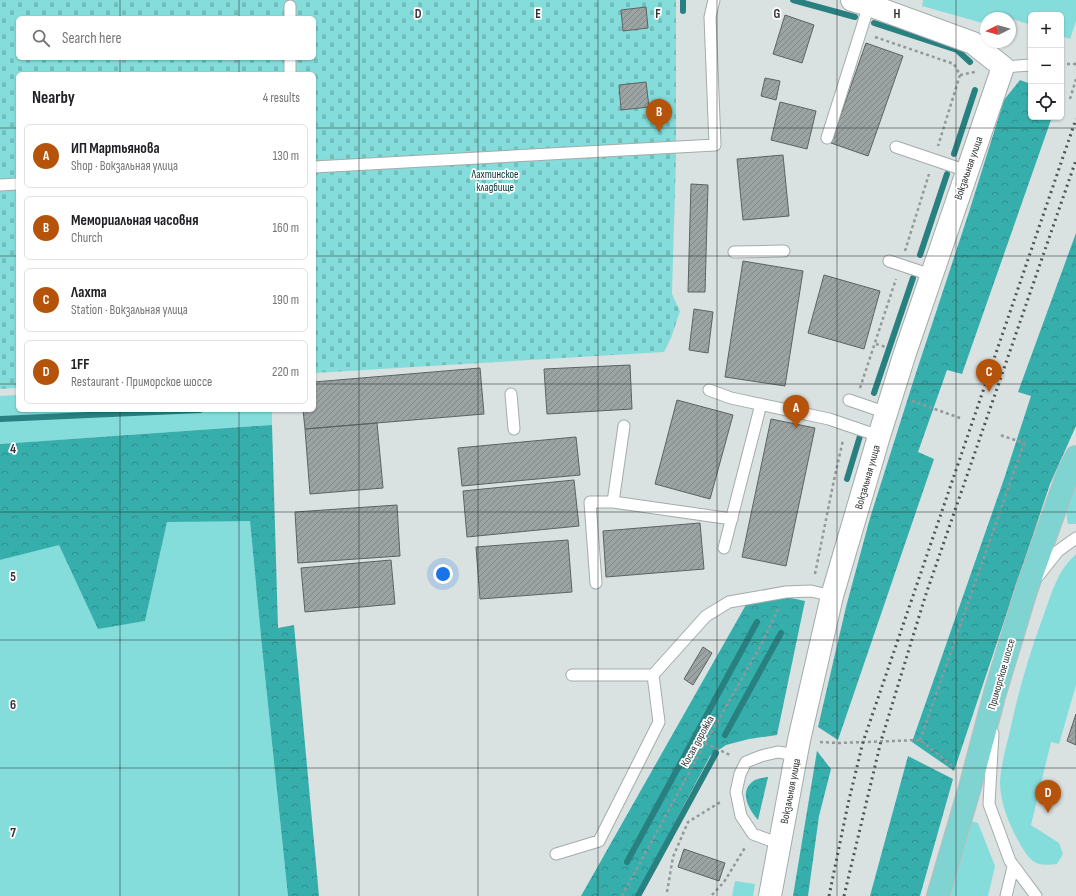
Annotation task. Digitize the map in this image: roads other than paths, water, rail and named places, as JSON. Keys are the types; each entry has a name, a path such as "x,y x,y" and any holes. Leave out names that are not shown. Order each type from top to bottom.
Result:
{"main road":[{"name":"Приморское шоссе","path":"938,896 970,787 995,692 1026,592 1068,473 1076,457"}],"street":[{"path":"861,2 973,43 1002,67"},
{"name":"Вокзальная улица","path":"770,896 798,748 832,596 879,436 931,275 1002,67"}],"lane":[{"path":"316,167 715,145 710,17 714,0"},
{"path":"827,138 861,32 861,2"},
{"path":"290,6 290,16"},
{"path":"290,60 290,72"},
{"path":"1002,67 1028,65"},
{"path":"896,147 967,171"},
{"path":"0,185 16,184"},
{"path":"734,252 784,251"},
{"path":"889,261 931,275"},
{"path":"710,390 731,398 829,419 879,436"},
{"path":"511,394 514,429"},
{"path":"852,401 887,413"},
{"path":"724,548 761,404"},
{"path":"613,502 624,426"},
{"path":"596,583 590,502 613,502 732,519"},
{"path":"1026,592 1058,551 1076,538"},
{"path":"572,675 653,675 706,616 729,602 786,592 811,591 832,596"},
{"path":"556,854 599,841 659,722 653,675"},
{"path":"995,692 988,804 1013,867 1036,896"},
{"path":"780,844 753,834 741,816 736,792 740,774 746,762 761,756 798,748"},
{"path":"1006,896 1013,867"}],"waterway":[{"path":"683,0 683,11"},
{"path":"793,0 855,17"},
{"path":"874,23 957,50 970,62"},
{"path":"954,154 975,90"},
{"path":"920,255 947,174"},
{"path":"874,393 913,278"},
{"path":"0,419 156,412"},
{"path":"847,479 860,436"},
{"path":"627,862 757,622"},
{"path":"725,735 781,633"},
{"path":"638,896 716,753"}],"railway":[{"path":"829,896 848,804 863,742 1076,119"},
{"path":"844,896 881,741 925,597 1076,160"}],"place":[{"name":"Мемориальная часовня","path":"659,132"},
{"name":"Лахта","path":"989,392"},
{"name":"ИП Мартьянова","path":"796,428"},
{"name":"1FF","path":"1048,813"}],"park label":[{"name":"Лахтинское кладбище","path":"495,180"}]}
